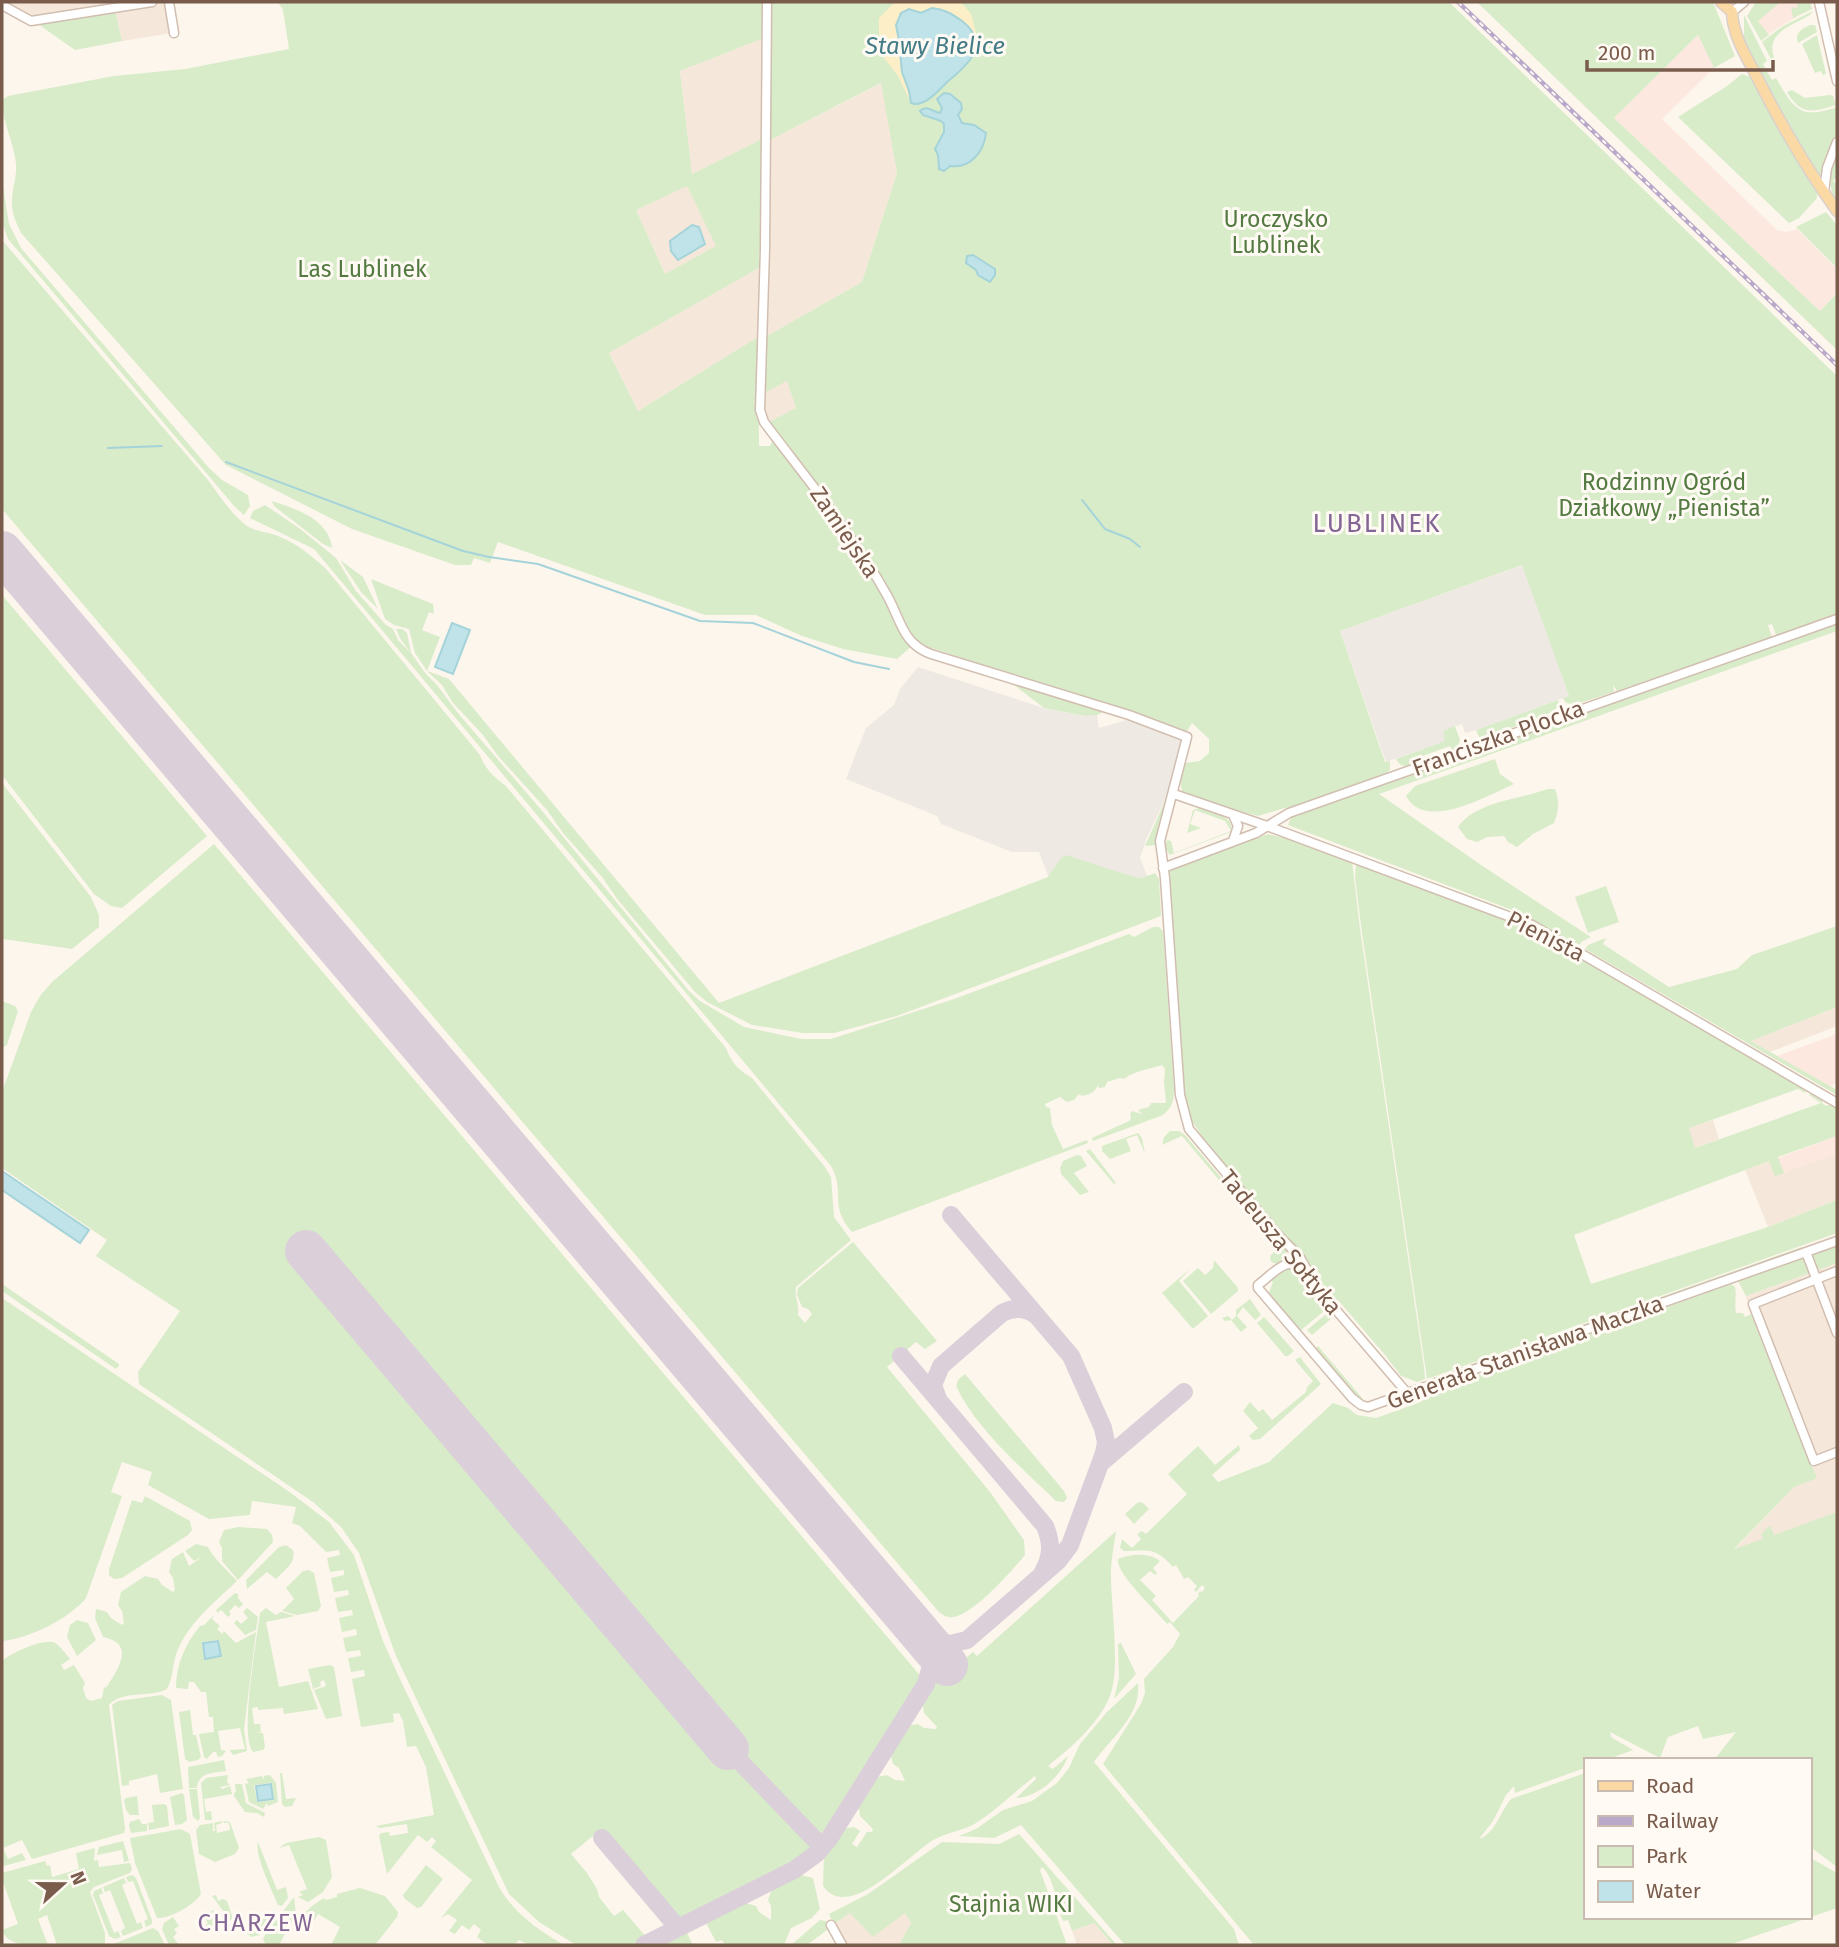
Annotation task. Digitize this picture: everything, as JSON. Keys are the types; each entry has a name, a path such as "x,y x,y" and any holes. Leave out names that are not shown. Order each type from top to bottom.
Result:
{"main road":[{"path":"1721,2 1732,12 1732,25 1739,44 1792,142 1837,211"}],"street":[{"path":"2,5 31,21 152,2"},
{"path":"169,2 174,33"},
{"name":"Zamiejska","path":"767,2 765,249 760,410 764,422 860,552 889,600 909,641 931,654 1185,734 1188,738 1160,841 1163,868"},
{"path":"1732,12 1744,2"},
{"path":"1819,2 1837,81"},
{"path":"1824,192 1827,168 1837,145"},
{"name":"Franciszka Plocka","path":"1163,868 1233,841 1289,813 1837,619"},
{"name":"Pienista","path":"1174,794 1532,925 1837,1103"},
{"path":"1233,815 1238,826 1233,841"},
{"name":"Tadeusza Sołtyka","path":"1163,868 1179,1084 1185,1118 1197,1140 1299,1256 1318,1289 1408,1394"},
{"name":"Generała Stanisława Maczka","path":"1287,1263 1258,1287 1356,1402 1373,1407 1837,1241"},
{"path":"1286,1244 1290,1255 1287,1263 1296,1263 1305,1269"},
{"path":"1806,1252 1837,1333"},
{"path":"1837,1272 1754,1304 1814,1461 1837,1452"},
{"path":"831,1925 842,1945"}],"shaded area":[{"path":"2,2 172,2 178,32 122,41 114,6 30,19"},
{"path":"1778,2 1809,2 1811,8 1765,36 1756,21"},
{"path":"1699,34 1714,68 1662,119 1777,230 1786,232 1797,229 1837,269 1837,292 1820,311 1614,118"},
{"path":"764,38 764,138 692,174 680,71"},
{"path":"882,83 897,173 862,282 767,336 770,140"},
{"path":"687,185 717,246 665,274 636,210"},
{"path":"759,268 758,337 638,411 609,353"},
{"path":"787,380 796,408 767,423 764,393"},
{"path":"1523,565 1569,696 1470,732 1465,733 1462,724 1443,731 1446,741 1386,762 1340,631"},
{"path":"918,667 1044,708 1086,716 1097,715 1099,728 1127,720 1183,739 1169,792 1140,858 1148,878 1048,876 1039,852 1012,852 941,824 937,816 846,779 866,728 894,705 900,689"},
{"path":"1837,1007 1837,1026 1770,1052 1751,1041"},
{"path":"1837,1034 1837,1083 1830,1086 1777,1056"},
{"path":"1713,1120 1719,1139 1695,1148 1688,1128"},
{"path":"1837,1136 1837,1153 1784,1173 1778,1158"},
{"path":"1837,1153 1837,1200 1768,1227 1745,1170 1778,1158 1784,1172"},
{"path":"1837,1263 1837,1512 1733,1551 1794,1487 1746,1296"},
{"path":"850,1913 905,1913 911,1923 899,1945 846,1945 834,1924"},
{"path":"1094,1923 1113,1945 1077,1945 1072,1931"}],"green space":[{"path":"278,2 1449,2 1837,376 1837,614 1776,635 1772,624 1768,625 1772,637 1617,691 1613,685 1614,692 1583,702 1566,703 1563,698 1569,696 1522,565 1340,631 1385,762 1390,761 1390,770 1384,775 1290,809 1288,807 1258,816 1185,795 1181,784 1185,763 1200,761 1209,753 1209,739 1192,723 1187,731 1112,708 1097,715 1086,716 1044,708 992,668 935,649 913,645 897,659 843,649 802,636 756,615 705,615 498,542 490,563 474,558 471,565 455,565 352,529 226,465 21,233 12,210 16,164 2,100 8,96 114,76 185,69 289,49 283,10","holes":["764,38 771,42 770,140 881,83 897,173 862,282 767,336 764,393 787,381 796,408 767,423 777,432 770,446 759,446 758,337 638,411 609,353 759,268 764,138 692,174 680,71","687,186 716,246 665,274 636,210"]},
{"path":"1477,2 1713,2 1735,56 1714,68 1698,35 1614,118 1820,311 1837,293 1837,350"},
{"path":"1756,2 1781,2 1758,21 1769,35 1761,41 1747,16"},
{"path":"1798,2 1810,2 1812,9 1793,18 1791,7 1797,8"},
{"path":"115,10 122,41 75,50 35,22"},
{"path":"1813,11 1777,36 1772,49 1774,57 1771,59 1762,42 1783,26"},
{"path":"1744,15 1767,61 1763,64 1772,80 1776,78 1793,104 1806,112 1837,107 1837,132 1826,159 1822,179 1787,122 1744,39"},
{"path":"1810,25 1815,25 1817,32 1798,43 1798,34"},
{"path":"1817,35 1826,74 1823,75 1821,71 1815,73 1802,44"},
{"path":"1742,74 1751,77 1817,193 1817,198 1799,218 1789,223 1678,117"},
{"path":"1792,90 1805,98 1833,96 1836,105 1814,110 1803,109 1787,92"},
{"path":"1837,152 1837,178 1833,180 1837,186 1837,202 1831,190 1830,177"},
{"path":"2,180 9,224 21,248 209,468 222,480 248,495 250,506 244,515 8,239 2,222"},
{"path":"1826,212 1837,225 1837,268 1796,227"},
{"path":"2,240 236,516 251,528 292,543 327,570 480,755 490,772 505,785 726,1048 736,1066 752,1078 825,1167 831,1177 834,1217 851,1240 796,1287 798,1315 805,1323 812,1314 802,1307 797,1295 798,1288 853,1242 937,1341 925,1349 916,1342 887,1367 990,1492 1024,1540 1025,1555 992,1591 971,1609 951,1617 938,1611 2,509"},
{"path":"272,501 318,522 330,538 332,548 274,506"},
{"path":"265,505 336,558 356,591 386,625 393,629 398,640 410,652 396,629 407,633 411,653 426,674 700,1001 744,1027 801,1039 831,1039 954,999 1129,934 1134,937 1153,927 1159,927 1163,931 1174,1088 1171,1106 1163,1115 1093,1141 1092,1138 1129,1121 1132,1111 1142,1114 1138,1110 1149,1107 1151,1103 1166,1103 1165,1069 1162,1065 1124,1079 1107,1082 1105,1087 1099,1088 1098,1085 1092,1093 1082,1096 1079,1094 1074,1100 1067,1102 1060,1097 1045,1104 1050,1108 1052,1125 1063,1149 1087,1140 1088,1143 852,1232 841,1214 837,1183 831,1166 314,549 250,518 253,511"},
{"path":"340,560 363,577 378,609 361,592"},
{"path":"371,579 433,604 434,614 429,612 422,630 440,637 427,671 415,653 409,629 385,619"},
{"path":"2,595 207,836 122,908 111,906 94,894 2,775"},
{"path":"1837,622 1837,631 1379,794 1591,937 1580,945 1512,910 1288,825 1292,815"},
{"path":"427,671 449,679 719,1003 1048,877 1060,859 1066,855 1134,877 1141,878 1155,873 1159,879 1161,916 897,1016 834,1033 803,1033 752,1025 707,1002 695,992 547,810 453,703 442,685"},
{"path":"1558,700 1559,705 1553,712 1481,739 1476,730"},
{"path":"1455,726 1460,740 1452,751 1450,746 1409,761 1410,766 1402,765 1396,759 1445,741 1443,731"},
{"path":"1495,759 1500,774 1514,784 1473,803 1441,811 1427,811 1415,806 1406,796 1415,786"},
{"path":"2,783 91,897 99,915 99,927 72,949 3,939 2,942"},
{"path":"1555,789 1558,798 1554,823 1533,834 1517,847 1504,836 1487,837 1477,842 1467,839 1458,827 1475,812 1499,802"},
{"path":"1169,792 1156,845 1145,846"},
{"path":"1202,807 1227,819 1231,827 1231,831 1225,821 1195,810 1190,824 1201,828 1187,833 1193,810"},
{"path":"1231,831 1170,855 1164,847 1167,840 1171,841 1174,853"},
{"path":"1268,834 1292,839 1352,861 1424,1367 1425,1379 1417,1382 1401,1376 1338,1300 1334,1303 1317,1282 1305,1260 1205,1141 1185,1106 1168,872 1232,845 1233,847"},
{"path":"214,844 923,1679 813,1851 797,1862 679,1922 600,1830 571,1854 587,1873 599,1897 614,1916 623,1910 647,1938 632,1945 576,1945 539,1922 509,1894 396,1656 359,1553 341,1527 313,1502 139,1384 138,1372 180,1311 96,1256 107,1240 2,1168 2,1092 31,1012 40,996 52,982"},
{"path":"1355,854 1508,910 1579,946 1514,914"},
{"path":"1356,863 1510,919 1541,934 1806,1089 1805,1093 1798,1089 1689,1128 1695,1148 1821,1103 1809,1095 1811,1093 1824,1099 1822,1103 1826,1106 1831,1104 1837,1108 1837,1136 1778,1157 1784,1173 1775,1176 1769,1161 1574,1235 1591,1284 1768,1227 1837,1200 1837,1233 1427,1379 1362,933 1355,877"},
{"path":"1606,886 1619,922 1588,933 1575,897"},
{"path":"1837,926 1837,1007 1751,1041 1837,1090 1837,1095 1585,949 1588,945 1606,938 1603,944 1669,987 1737,969 1752,955"},
{"path":"1585,951 1765,1055 1762,1055"},
{"path":"2,1001 15,1006 18,1011 7,1045 2,1048"},
{"path":"1170,1131 1179,1131 1185,1135 1272,1238 1286,1249 1287,1258 1277,1264 1271,1262 1270,1256 1277,1249 1182,1136 1162,1145 1164,1137"},
{"path":"1138,1133 1142,1138 1145,1154 1137,1135 1126,1139 1131,1151 1110,1159 1102,1151 1102,1146"},
{"path":"1090,1149 1116,1183 1114,1184 1086,1151"},
{"path":"1081,1156 1087,1166 1074,1173 1089,1192 1080,1195 1061,1174 1060,1168 1063,1161"},
{"path":"1837,1245 1837,1263 1746,1296 1738,1281"},
{"path":"1802,1247 1803,1249 1428,1383 1427,1380"},
{"path":"1214,1260 1238,1291 1211,1314 1183,1281 1198,1268 1205,1275 1213,1268"},
{"path":"1291,1266 1298,1268 1329,1307 1300,1331 1268,1295 1273,1282 1271,1280"},
{"path":"1190,1269 1179,1281 1208,1316 1194,1328 1162,1293"},
{"path":"2,1284 119,1366 116,1369 2,1291"},
{"path":"1731,1284 1735,1287 1736,1313 1743,1313 1745,1317 1751,1314 1817,1478 1794,1487 1734,1549 1763,1539 1761,1534 1770,1525 1774,1535 1837,1512 1837,1867 1811,1848 1811,1758 1716,1758 1736,1732 1703,1739 1698,1726 1668,1737 1660,1758 1610,1732 1611,1737 1633,1750 1611,1758 1584,1758 1584,1768 1515,1793 1514,1786 1479,1839 1493,1827 1511,1799 1584,1773 1584,1919 1805,1919 1729,1945 1254,1945 1103,1764 1141,1704 1145,1693 1144,1679 1173,1647 1180,1634 1170,1622 1167,1624 1123,1574 1118,1559 1139,1555 1160,1561 1153,1568 1157,1573 1155,1575 1150,1571 1140,1580 1156,1596 1152,1600 1173,1623 1205,1588 1202,1585 1196,1592 1194,1590 1197,1586 1188,1577 1184,1579 1176,1565 1173,1567 1156,1553 1124,1551 1120,1548 1122,1539 1132,1548 1141,1539 1137,1534 1142,1531 1146,1534 1187,1494 1168,1474 1198,1446 1215,1465 1239,1445 1240,1450 1212,1475 1218,1482 1269,1462 1333,1403 1348,1408 1357,1415 1376,1418 1418,1403 1434,1393"},
{"path":"2,1298 291,1493 329,1522 354,1555 383,1641 499,1887 512,1905 528,1920 564,1945 529,1945 519,1940 514,1945 488,1945 477,1937 481,1930 474,1924 469,1930 462,1925 455,1934 449,1931 457,1920 448,1914 441,1918 472,1880 431,1847 436,1841 432,1837 427,1842 418,1835 387,1874 379,1836 389,1832 390,1836 408,1833 407,1824 380,1828 376,1826 434,1815 426,1767 416,1746 407,1747 399,1713 393,1714 394,1722 361,1727 352,1679 365,1676 364,1670 351,1672 348,1658 361,1656 360,1650 346,1652 343,1638 357,1635 356,1629 342,1632 339,1618 353,1615 352,1610 338,1612 335,1598 349,1595 348,1590 334,1592 331,1578 344,1575 344,1570 330,1572 327,1558 340,1555 339,1550 326,1552 300,1526 292,1523 296,1507 252,1501 250,1515 209,1519 148,1485 152,1472 122,1462 111,1492 122,1496 86,1598 79,1606 47,1627 2,1641"},
{"path":"1250,1299 1261,1315 1255,1320 1243,1307 1237,1316 1247,1327 1241,1332 1231,1320 1225,1321 1222,1318 1228,1316 1232,1320 1236,1316 1236,1310"},
{"path":"1331,1310 1332,1318 1312,1335 1307,1330"},
{"path":"1264,1317 1294,1351 1288,1356 1285,1356 1257,1323"},
{"path":"1318,1346 1363,1399 1361,1401 1315,1349"},
{"path":"1300,1357 1321,1384 1260,1439 1253,1440 1249,1436 1258,1428 1243,1411 1250,1402 1259,1412 1263,1409 1272,1420 1306,1392 1313,1381 1295,1360"},
{"path":"965,1374 1064,1491 1067,1498 1064,1502 1056,1501 987,1433 956,1386"},
{"path":"145,1496 190,1521 192,1530 122,1578 114,1579 109,1575 109,1569 132,1500 142,1503"},
{"path":"1142,1502 1149,1509 1134,1524 1125,1514"},
{"path":"239,1527 267,1529 273,1542 238,1580 222,1561 219,1542 224,1530"},
{"path":"1116,1531 1111,1569 1114,1681 1106,1704 1093,1724 1048,1766 1053,1769 1068,1756 1060,1771 1040,1790 1016,1798 1036,1779 1035,1776 984,1818 971,1826 935,1839 863,1892 848,1897 834,1895 823,1886 824,1854 842,1829 854,1827 860,1831 852,1844 857,1847 867,1832 872,1832 873,1829 860,1816 858,1804 873,1778 887,1775 895,1780 905,1781 899,1768 893,1764 890,1752 906,1726 918,1724 924,1728 936,1729 924,1713 922,1700 931,1687 973,1652 977,1656"},
{"path":"196,1544 208,1547 237,1581 205,1612 184,1638 177,1652 167,1689 121,1697 109,1705 124,1833 32,1859 22,1840 3,1848 8,1859 22,1853 26,1860 2,1865 3,1660 36,1644 55,1643 70,1659 61,1665 64,1670 74,1665 85,1683 83,1688 86,1698 91,1701 102,1698 104,1687 106,1688 119,1666 122,1651 113,1640 103,1637 95,1618 96,1609 107,1612 122,1625 122,1611 118,1605 121,1592 145,1576 158,1579 173,1592 173,1578 169,1572 172,1559 183,1552 189,1566 202,1557 194,1561 185,1551"},
{"path":"286,1545 293,1550 294,1555 289,1566 276,1579 267,1572 247,1589 246,1580 279,1547"},
{"path":"303,1571 314,1573 321,1606 318,1611 297,1615 282,1611 294,1599 286,1588"},
{"path":"235,1593 243,1604 239,1608 235,1605 228,1617 221,1610 218,1613 216,1610"},
{"path":"247,1608 258,1617 256,1630 245,1635 234,1623 237,1620 241,1624 248,1618 243,1612"},
{"path":"266,1608 276,1615 281,1612 295,1616 266,1622 279,1687 308,1681 318,1709 284,1714 283,1708 252,1708 254,1724 260,1724 261,1732 257,1733 263,1733 265,1747 253,1752 249,1743 248,1708 260,1613"},
{"path":"214,1615 212,1619 220,1626 217,1629 222,1634 224,1631 236,1643 256,1632 244,1729 247,1751 233,1755 230,1750 245,1749 240,1728 218,1731 221,1750 226,1751 218,1757 216,1752 213,1752 207,1759 204,1757 199,1734 214,1732 206,1692 201,1692 194,1682 189,1682 188,1689 176,1688 182,1655 200,1626","holes":["219,1640 221,1657 205,1659 202,1642"]},
{"path":"77,1620 88,1623 96,1640 77,1656 67,1637 70,1625"},
{"path":"1121,1643 1136,1674 1114,1699 1119,1678 1118,1644"},
{"path":"330,1665 334,1667 342,1716 326,1719 314,1690 326,1686 324,1680 320,1682 321,1686 313,1689 308,1669"},
{"path":"1138,1683 1138,1695 1130,1716 1094,1762 1234,1929 1239,1945 1125,1945 1021,1825 994,1838 959,1836 976,1829 1003,1810 1032,1801 1057,1783 1069,1768 1080,1744 1107,1712"},
{"path":"162,1695 171,1700 183,1789 160,1793 157,1774 129,1781 129,1785 122,1786 112,1705 118,1701"},
{"path":"190,1710 193,1735 196,1735 201,1757 189,1762 185,1759 179,1712"},
{"path":"224,1760 226,1771 207,1774 200,1779 197,1788 189,1788 188,1767"},
{"path":"280,1773 286,1799 296,1798 292,1806 285,1807 282,1804"},
{"path":"228,1775 227,1782 230,1785 220,1787 222,1789 230,1786 232,1794 204,1799 206,1812 211,1811 212,1820 205,1820 201,1783 206,1778"},
{"path":"270,1775 276,1783 278,1802 268,1806 267,1803 263,1809 249,1802 245,1784 249,1783 246,1779 262,1776 263,1780 264,1776","holes":["272,1783 274,1800 257,1802 254,1785"]},
{"path":"235,1784 242,1784 246,1803 265,1813 264,1817 245,1812 234,1796"},
{"path":"189,1789 197,1789 198,1821 193,1817"},
{"path":"182,1793 187,1820 175,1825 170,1797"},
{"path":"137,1796 139,1815 130,1815 124,1800"},
{"path":"152,1805 167,1806 169,1826 149,1830 148,1823 154,1822"},
{"path":"139,1819 142,1824 147,1824 147,1831 131,1833 130,1822"},
{"path":"223,1821 230,1822 239,1848 235,1854 215,1862 199,1854 196,1830 200,1825 213,1823 215,1831 214,1823 222,1823 216,1825 217,1833 230,1830 229,1823"},
{"path":"181,1829 190,1834 201,1894 181,1910 157,1918 135,1863 130,1838"},
{"name":"Stajnia WIKI","path":"1019,1834 1117,1945 1113,1945 1094,1923 1072,1931 1068,1920 1063,1921 1052,1885 1042,1867 1040,1870 1067,1945 899,1945 911,1923 905,1913 873,1937 850,1913 834,1924 829,1914 868,1894 942,1842 999,1844"},
{"path":"319,1837 326,1840 332,1877 323,1892 308,1902 298,1897 303,1895 299,1892 307,1889 289,1845 279,1848 286,1843"},
{"path":"123,1841 129,1861 124,1862 122,1850 97,1855 99,1847"},
{"path":"258,1842 277,1890 286,1887 288,1898 282,1906 278,1905 264,1872 257,1848"},
{"path":"95,1848 94,1861 98,1860 99,1867 130,1863 132,1869 130,1873 94,1887 90,1892 105,1933 105,1945 57,1945 47,1915 38,1919 48,1945 20,1944 9,1940 2,1930 18,1924 2,1873 45,1861 47,1866 50,1865 52,1877 79,1869 76,1853"},
{"path":"1811,1858 1837,1873 1837,1908 1811,1917"},
{"path":"426,1865 443,1879 421,1907 417,1908 403,1895"},
{"path":"797,1874 813,1878 820,1909 812,1918 791,1928 784,1945 725,1945 722,1940 716,1942 705,1921 742,1902 756,1906 759,1912 771,1920 768,1900 773,1887"},
{"path":"132,1875 136,1878 152,1920 152,1924 146,1927 144,1921 148,1919 133,1881 128,1882 126,1877"},
{"path":"124,1878 126,1883 122,1885 137,1924 141,1922 143,1928 123,1936 121,1931 125,1928 110,1890 105,1892 103,1887"},
{"path":"101,1888 103,1893 99,1895 114,1933 118,1931 121,1937 115,1939 109,1936 93,1895 94,1891"},
{"path":"360,1888 385,1896 398,1912 375,1945 331,1945 340,1927 318,1914 307,1927 299,1922 310,1908 324,1898 326,1900 337,1897 337,1894"},
{"path":"216,1895 218,1901 227,1901 233,1919 230,1920 212,1896"},
{"path":"294,1897 296,1914 279,1945 266,1945 263,1939 265,1935"},
{"path":"213,1910 222,1921 210,1933 204,1927 208,1923 204,1917"},
{"path":"266,1916 269,1921 259,1935 252,1937 243,1931 243,1926"},
{"path":"173,1917 179,1926 174,1929 177,1933 173,1937 179,1945 169,1945 162,1929 164,1923"},
{"path":"820,1920 826,1921 829,1927 827,1930 807,1945 791,1945"},
{"path":"153,1928 158,1931 165,1945 111,1945"},
{"path":"686,1931 693,1945 661,1945 661,1944"}],"sand":[{"path":"895,2 961,2 971,14 979,44 975,52 975,38 971,29 952,14 936,9 909,9 896,30 901,70 911,103 898,76 885,59 879,34 879,18"}],"water":[{"name":"Stawy Bielice","path":"932,8 948,12 962,21 971,30 976,46 962,69 926,101 916,104 911,103 902,72 896,25 901,13 909,9 921,13"},
{"name":"Stawy Bielice","path":"944,93 950,94 961,103 962,109 958,115 962,123 974,125 986,133 975,158 964,165 950,166 944,171 939,169 935,149 944,132 944,124 920,111 928,108 940,113 942,108 937,99"},
{"path":"692,225 699,227 705,244 678,260 671,251 670,241"},
{"path":"973,255 995,269 995,275 990,282 966,263 967,256"},
{"path":"452,623 470,630 453,674 435,667"},
{"path":"2,1171 89,1230 80,1243 2,1190"},
{"path":"218,1641 221,1656 205,1659 203,1643"},
{"path":"271,1784 273,1799 258,1801 256,1786"}],"waterway":[{"path":"108,448 162,446"},
{"path":"226,462 463,551 538,564 700,621 753,623 854,662 889,669"},
{"path":"1082,500 1105,529 1130,539 1140,547"}],"taxiway":[{"path":"926,1639 950,1644 967,1640 1058,1561 1070,1545 1106,1442 1103,1428 1071,1356 951,1215"},
{"path":"938,1399 933,1385 941,1366 1002,1313 1020,1309 1037,1316"},
{"path":"901,1356 1045,1526 1050,1549 1043,1572"},
{"path":"1102,1462 1184,1392"},
{"path":"644,1945 794,1870 816,1854 829,1839 926,1684 931,1666 926,1639"},
{"path":"728,1749 822,1847"},
{"path":"602,1838 678,1928"}],"runway":[{"path":"2,552 947,1665"},
{"path":"306,1251 728,1749"}],"railway":[{"path":"1458,2 1837,365"}],"district":[{"name":"LUBLINEK","path":"1377,523"},
{"name":"CHARZEW","path":"256,1923"}],"park label":[{"name":"Uroczysko Lublinek","path":"1276,232"},
{"name":"Las Lublinek","path":"362,269"},
{"name":"Rodzinny Ogród Działkowy „Pienista”","path":"1664,495"}]}
